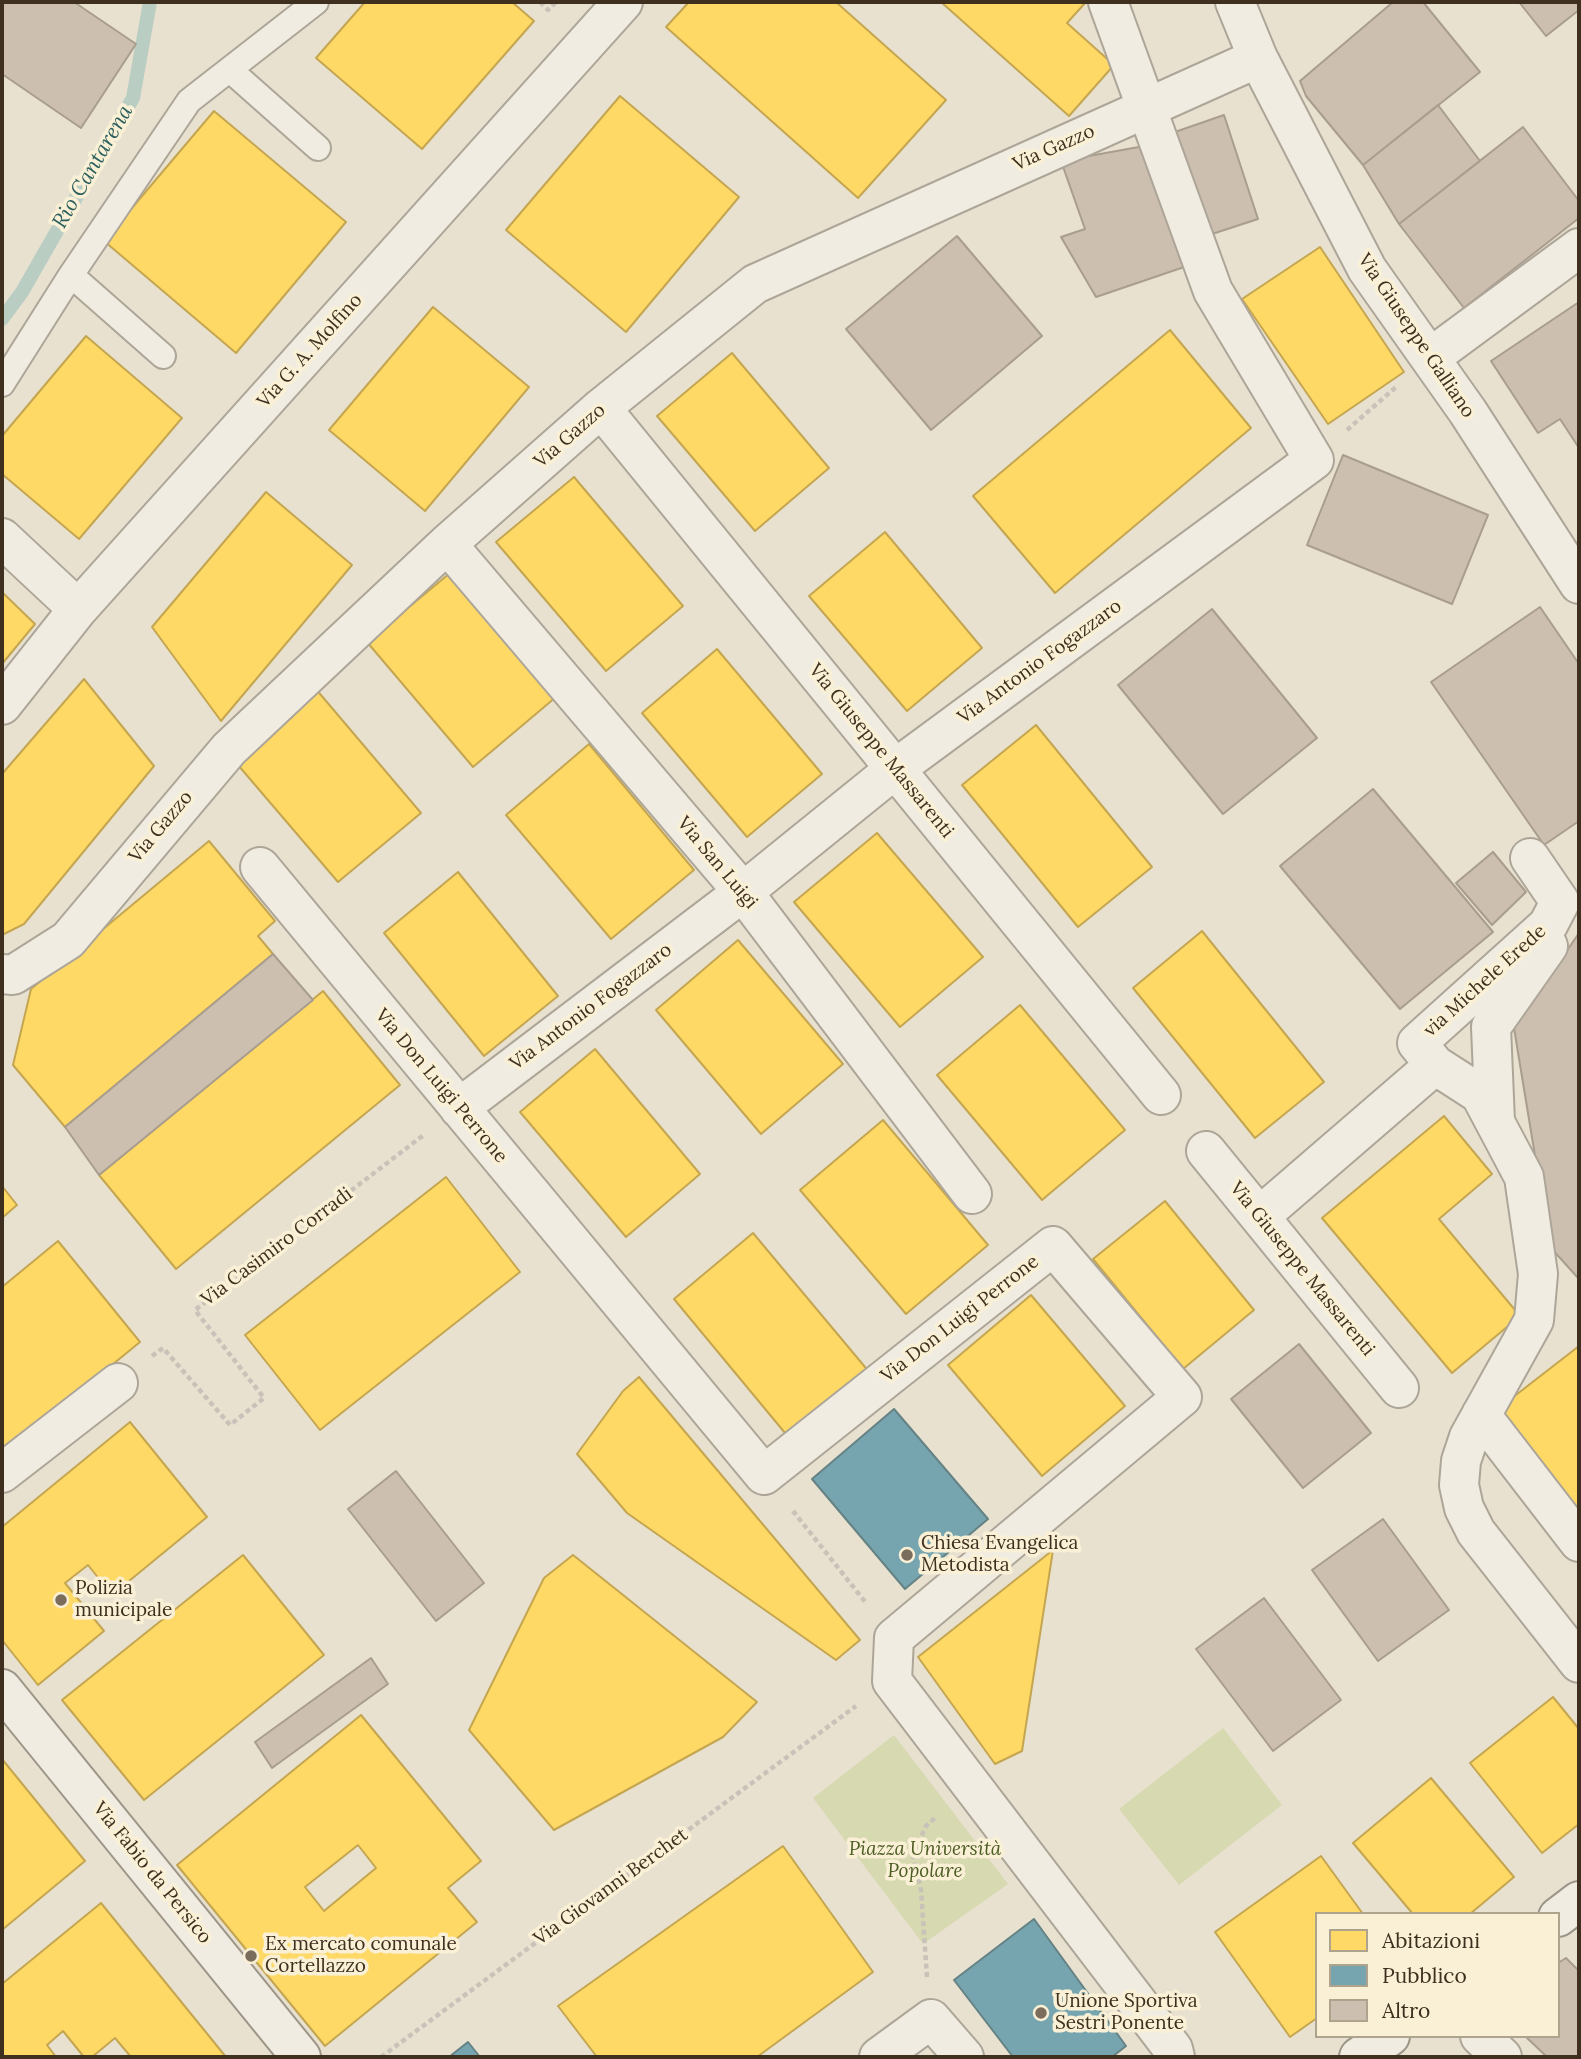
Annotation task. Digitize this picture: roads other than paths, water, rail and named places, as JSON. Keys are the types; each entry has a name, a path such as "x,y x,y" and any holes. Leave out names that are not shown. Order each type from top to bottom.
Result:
{"street":[{"name":"Via G. A. Molfino","path":"2,705 78,609 623,2"},
{"path":"1108,2 1146,106"},
{"name":"Via Giuseppe Galliano","path":"1235,2 1258,58 1367,269 1431,356 1579,584"},
{"name":"Via Gazzo","path":"2,974 13,975 68,940 229,749 447,544 601,408 755,284 1146,106 1258,58"},
{"name":"Via Antonio Fogazzaro","path":"459,1108 743,892 895,769 1314,460 1213,291 1146,106"},
{"path":"1431,356 1579,248"},
{"name":"Via Giuseppe Massarenti","path":"601,408 1161,1095"},
{"path":"2,538 78,609"},
{"name":"Via San Luigi","path":"447,544 743,892 972,1194"},
{"name":"via Michele Erede","path":"1530,858 1560,902 1548,925 1417,1043 1435,1065 1480,1094 1524,1177 1538,1274 1534,1320 1481,1415 1461,1461 1459,1485 1464,1508 1483,1542 1579,1663"},
{"name":"Via Don Luigi Perrone","path":"260,867 764,1475 1053,1246 1182,1397 894,1638 892,1681 1173,2049 1175,2057"},
{"name":"via Michele Erede","path":"1495,1122 1491,1027 1579,901"},
{"name":"via Michele Erede","path":"1260,1216 1435,1065"},
{"name":"Via Giuseppe Massarenti","path":"1206,1151 1399,1388"},
{"path":"2,1473 118,1383"},
{"path":"1481,1415 1579,1542"},
{"name":"Via Fabio da Persico","path":"2,1689 301,2057"},
{"path":"1560,1916 1579,1902"},
{"path":"879,2057 931,2019 964,2057"},
{"path":"1359,2057 1387,2038"},
{"path":"1482,2038 1502,2057"}],"lane":[{"path":"2,384 71,275 189,101 316,2"},
{"path":"230,70 318,148"},
{"path":"71,275 163,356"}],"waterway":[{"name":"Rio Cantarena","path":"2,319 22,292 133,98 150,2"}],"place":[{"name":"Chiesa Evangelica Metodista","path":"907,1555"},
{"name":"Polizia municipale","path":"61,1600"},
{"name":"Ex mercato comunale Cortellazzo","path":"251,1956"},
{"name":"Unione Sportiva Sestri Ponente","path":"1041,2013"}],"park label":[{"name":"Piazza Università Popolare","path":"925,1861"}]}
